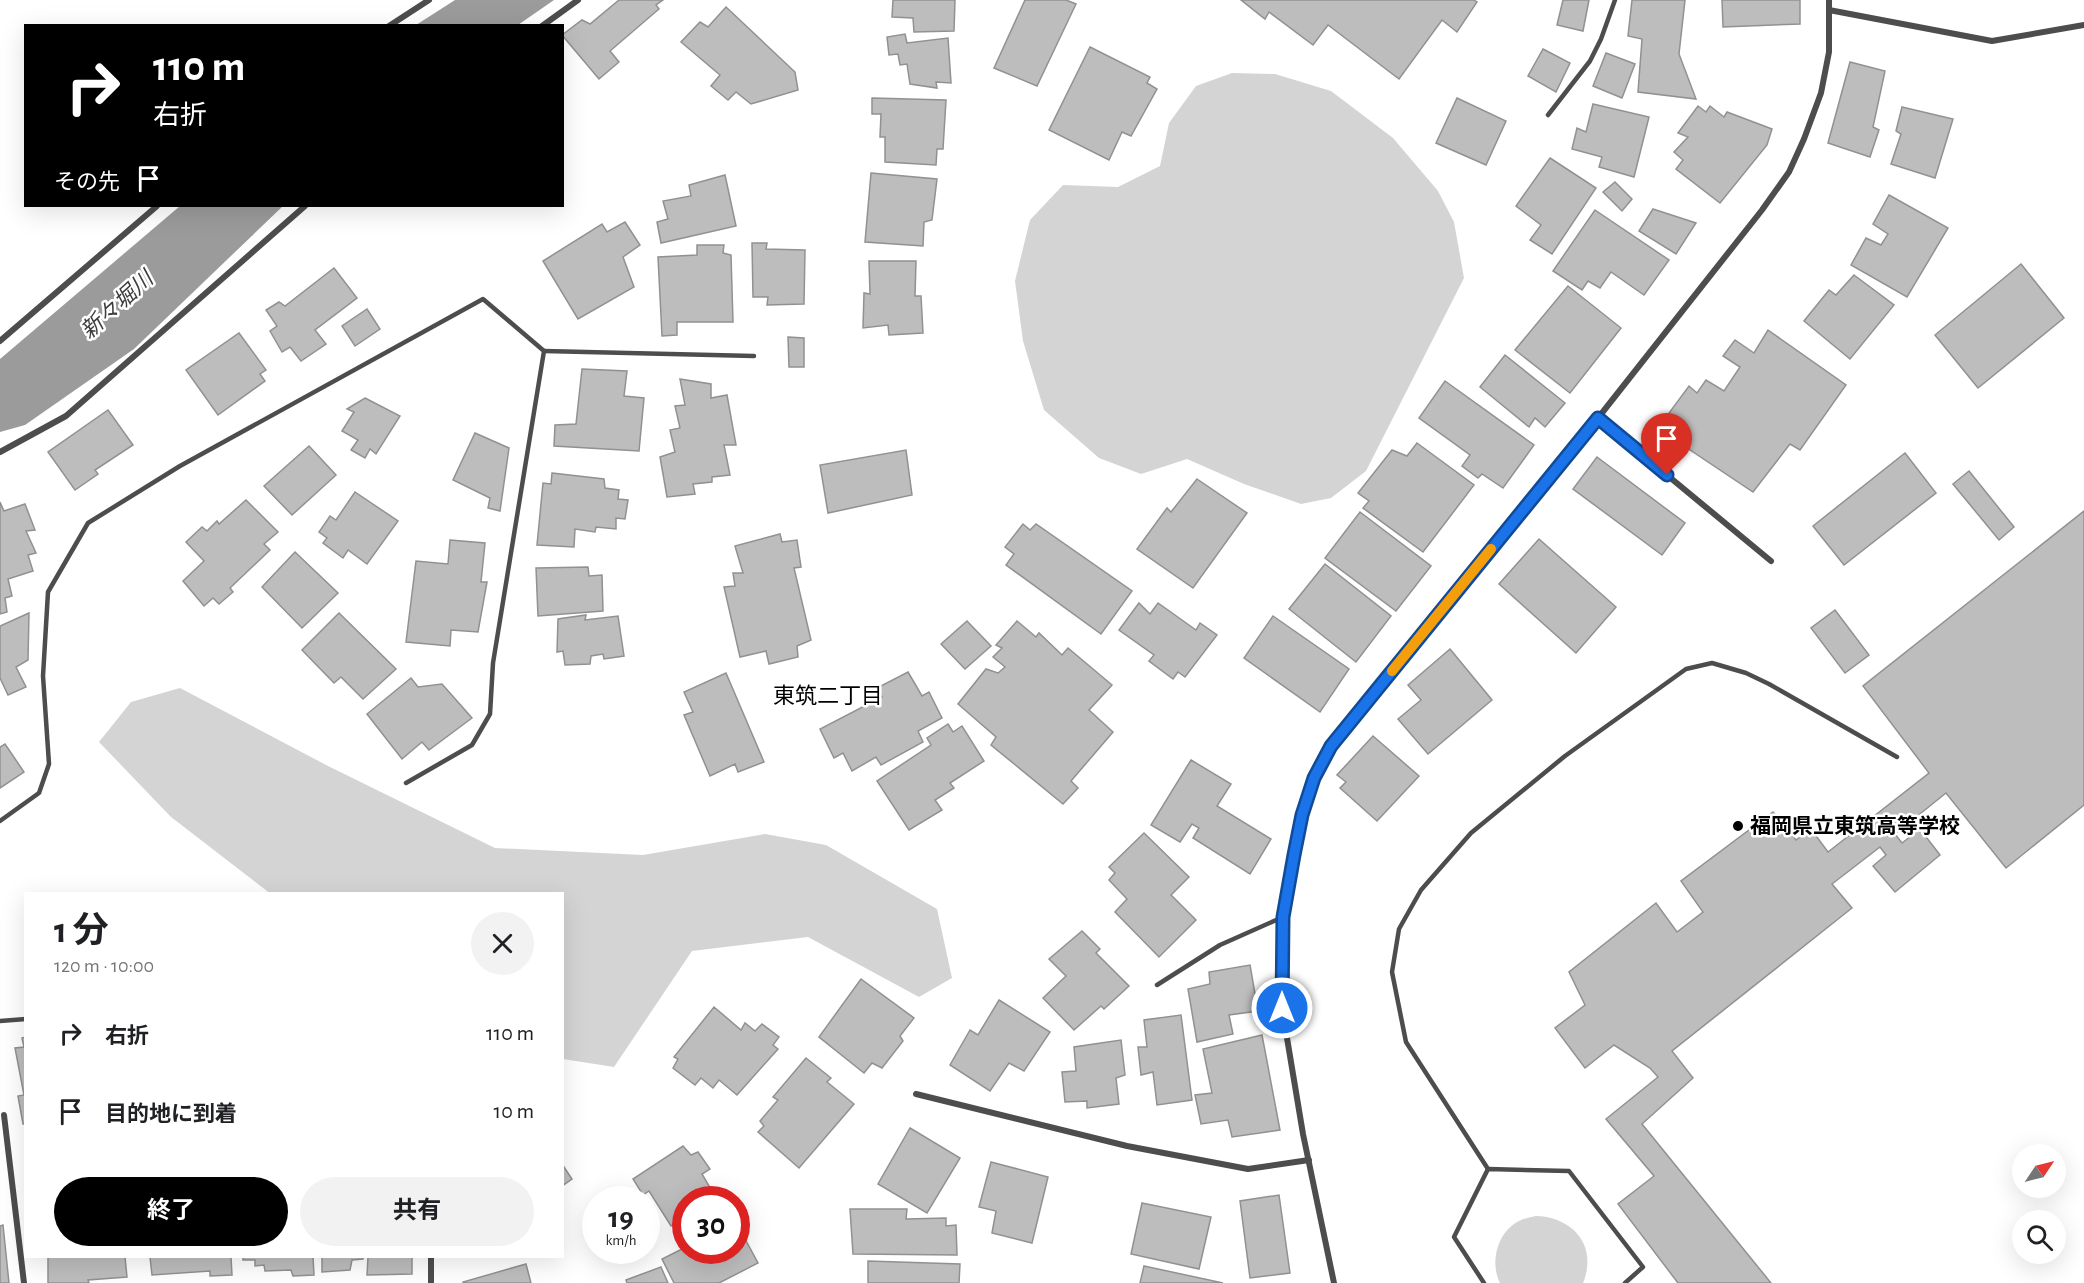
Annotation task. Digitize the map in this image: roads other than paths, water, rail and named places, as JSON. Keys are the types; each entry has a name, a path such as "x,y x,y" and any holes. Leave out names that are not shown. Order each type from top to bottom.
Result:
{"street":[{"path":"392,24 429,0"},
{"path":"545,24 578,0"},
{"path":"1334,1283 1282,1008 1283,917 1302,815 1314,778 1331,746 1598,418 1762,210 1789,172 1804,140 1821,93 1829,52 1829,0"},
{"path":"1829,10 1992,41 2084,25"},
{"path":"0,341 156,207"},
{"path":"0,452 66,416 304,207"},
{"path":"1598,418 1771,561"},
{"path":"916,1094 1127,1146 1248,1169 1309,1160"},
{"path":"4,1115 24,1283"},
{"path":"431,1258 431,1283"}],"lane":[{"path":"1548,114 1590,61 1601,39 1615,0"},
{"path":"0,821 39,793 49,764 43,676 48,592 88,524 180,466 483,299 544,351 754,356"},
{"path":"406,783 472,745 490,714 494,663 544,351"},
{"path":"1488,1169 1406,1042 1392,972 1399,929 1421,890 1471,833 1565,756 1686,669 1712,663 1746,673 1769,684 1897,757"},
{"path":"1157,985 1220,945 1283,917"},
{"path":"0,1021 24,1019"},
{"path":"1484,1283 1454,1237 1488,1169"},
{"path":"1488,1169 1569,1171 1643,1267 1624,1283"}],"water":[{"path":"455,0 554,0 519,24 418,24"},
{"name":"新々堀川","path":"179,207 282,207 134,349 25,425 0,432 0,359"}],"place":[{"name":"福岡県立東筑高等学校","path":"1738,826"}],"district":[{"name":"東筑二丁目","path":"828,696"}]}
